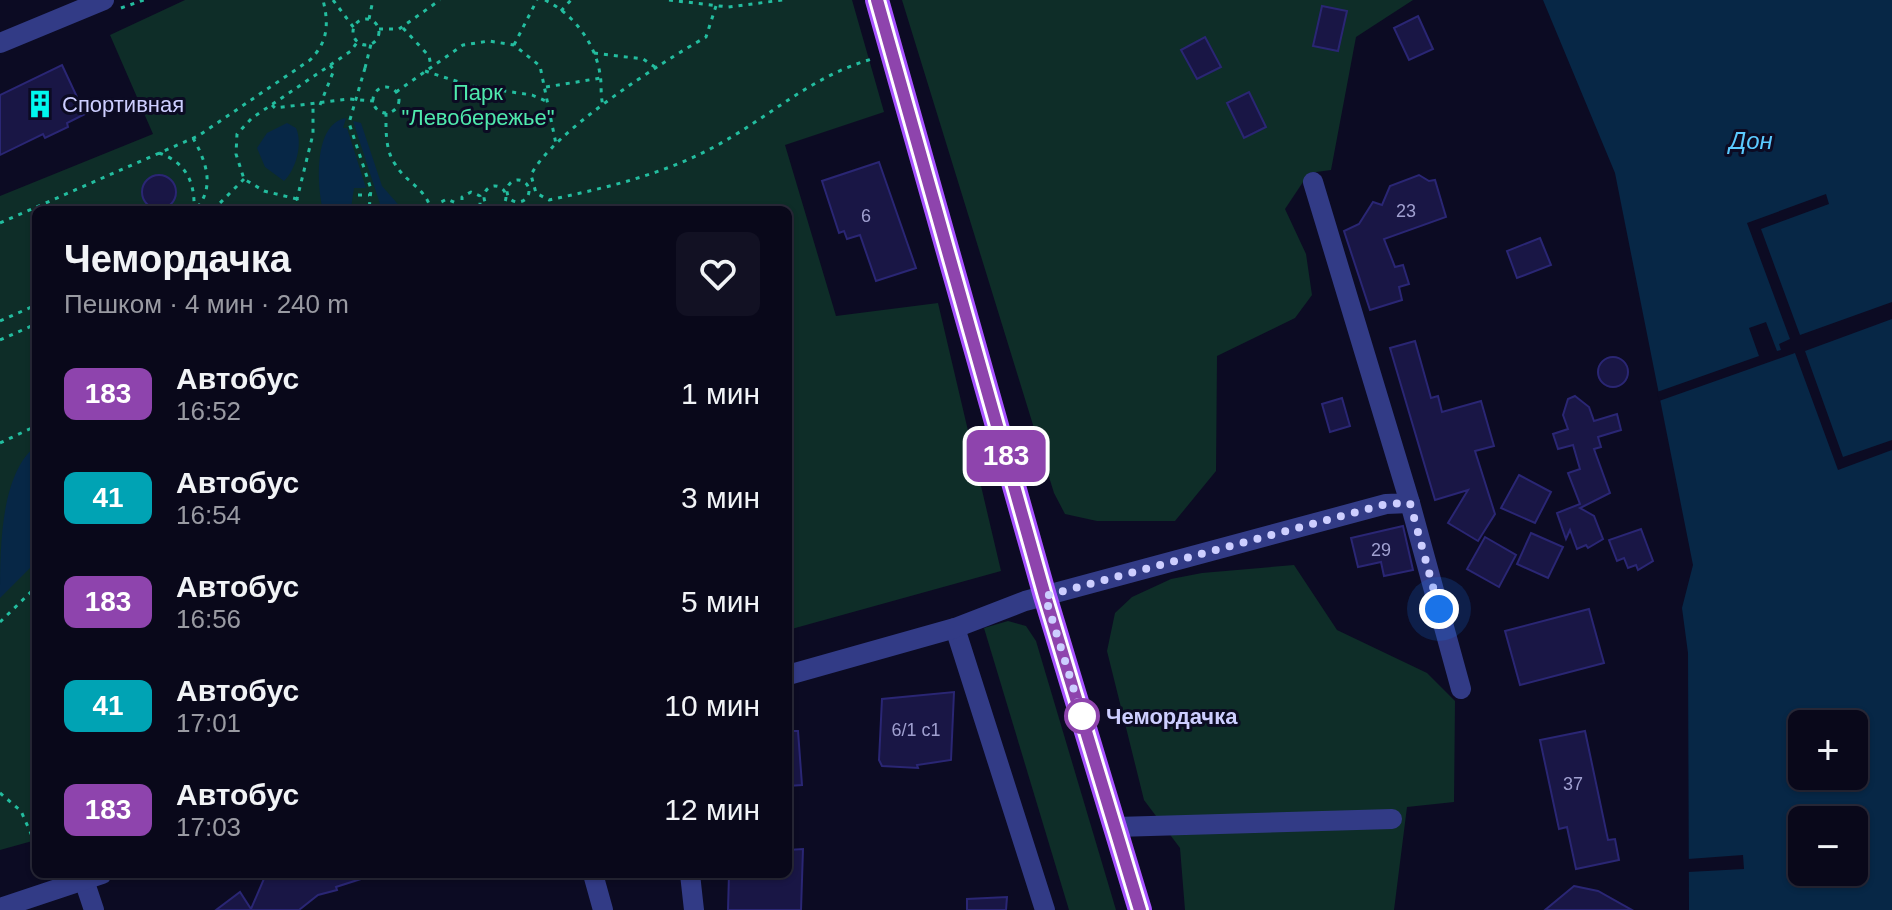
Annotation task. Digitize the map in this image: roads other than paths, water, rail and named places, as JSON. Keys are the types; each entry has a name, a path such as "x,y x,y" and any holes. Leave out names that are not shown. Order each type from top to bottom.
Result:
{"main road":[{"path":"877,0 1045,596 1140,910"}],"street":[{"path":"0,43 104,0"},
{"path":"1313,182 1410,503 1461,689"},
{"path":"792,674 955,628 1045,596 1386,504 1410,503"},
{"path":"955,628 1045,910"},
{"path":"1116,827 1392,819"},
{"path":"0,908 90,878"},
{"path":"93,878 94,910"},
{"path":"594,878 603,910"},
{"path":"690,878 694,910"}],"water":[{"name":"Дон","path":"1543,0 1892,0 1892,910 1689,910 1688,653 1682,608 1693,565 1615,173"},
{"path":"346,118 343,128 347,128 366,188 354,188 351,206 322,206 320,157 328,131"},
{"path":"353,121 361,123 382,186 400,206 381,206"},
{"path":"287,123 296,128 298,149 292,170 284,181 265,167 257,148 267,133"},
{"path":"32,450 32,566 0,598 4,514 15,475"}],"place":[{"name":"Спортивная","path":"40,104"},
{"name":"Чемордачка","path":"1082,716"}],"park label":[{"name":"Парк \"Левобережье\"","path":"478,104"}]}
